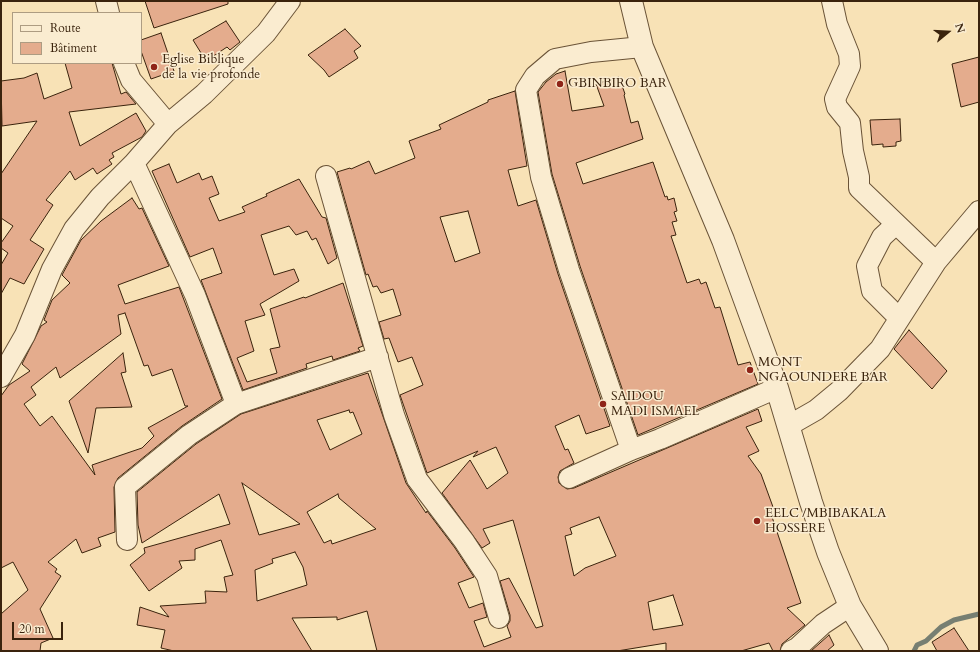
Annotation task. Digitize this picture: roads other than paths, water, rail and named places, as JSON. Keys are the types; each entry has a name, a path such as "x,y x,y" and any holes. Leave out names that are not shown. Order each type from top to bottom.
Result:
{"street":[{"path":"106,1 109,12"},
{"path":"1,378 25,336 52,269 74,229 100,197 134,163 168,124 204,94 266,33 290,1"},
{"path":"631,1 642,47 723,240 777,388 826,544 850,606 877,651"},
{"path":"832,1 837,24 849,54 850,66 835,99 837,107 850,123 853,151 860,188 936,262"},
{"path":"631,450 569,270 541,178 526,90 535,76 555,59 591,52 642,47"},
{"path":"124,64 131,80 168,124"},
{"path":"134,163 195,295 236,404"},
{"path":"326,176 394,415 417,479 464,541 487,576 499,618"},
{"path":"788,426 816,410 839,391 880,349 936,262 979,211"},
{"path":"896,224 882,237 867,266 872,291 899,318"},
{"path":"127,540 125,487 189,435 236,404 378,357"},
{"path":"569,478 777,388"},
{"path":"791,651 823,624 850,606"}],"waterway":[{"path":"914,651 917,645 926,641 941,627 954,620 979,614"}],"place":[{"name":"Eglise Biblique de la vie profonde","path":"154,67"},
{"name":"GBINBIRO BAR","path":"560,84"},
{"name":"MONT NGAOUNDERE BAR","path":"750,370"},
{"name":"SAIDOU MADI ISMAEL","path":"603,404"},
{"name":"EELC /MBIBAKALA HOSSERE","path":"757,521"}]}
